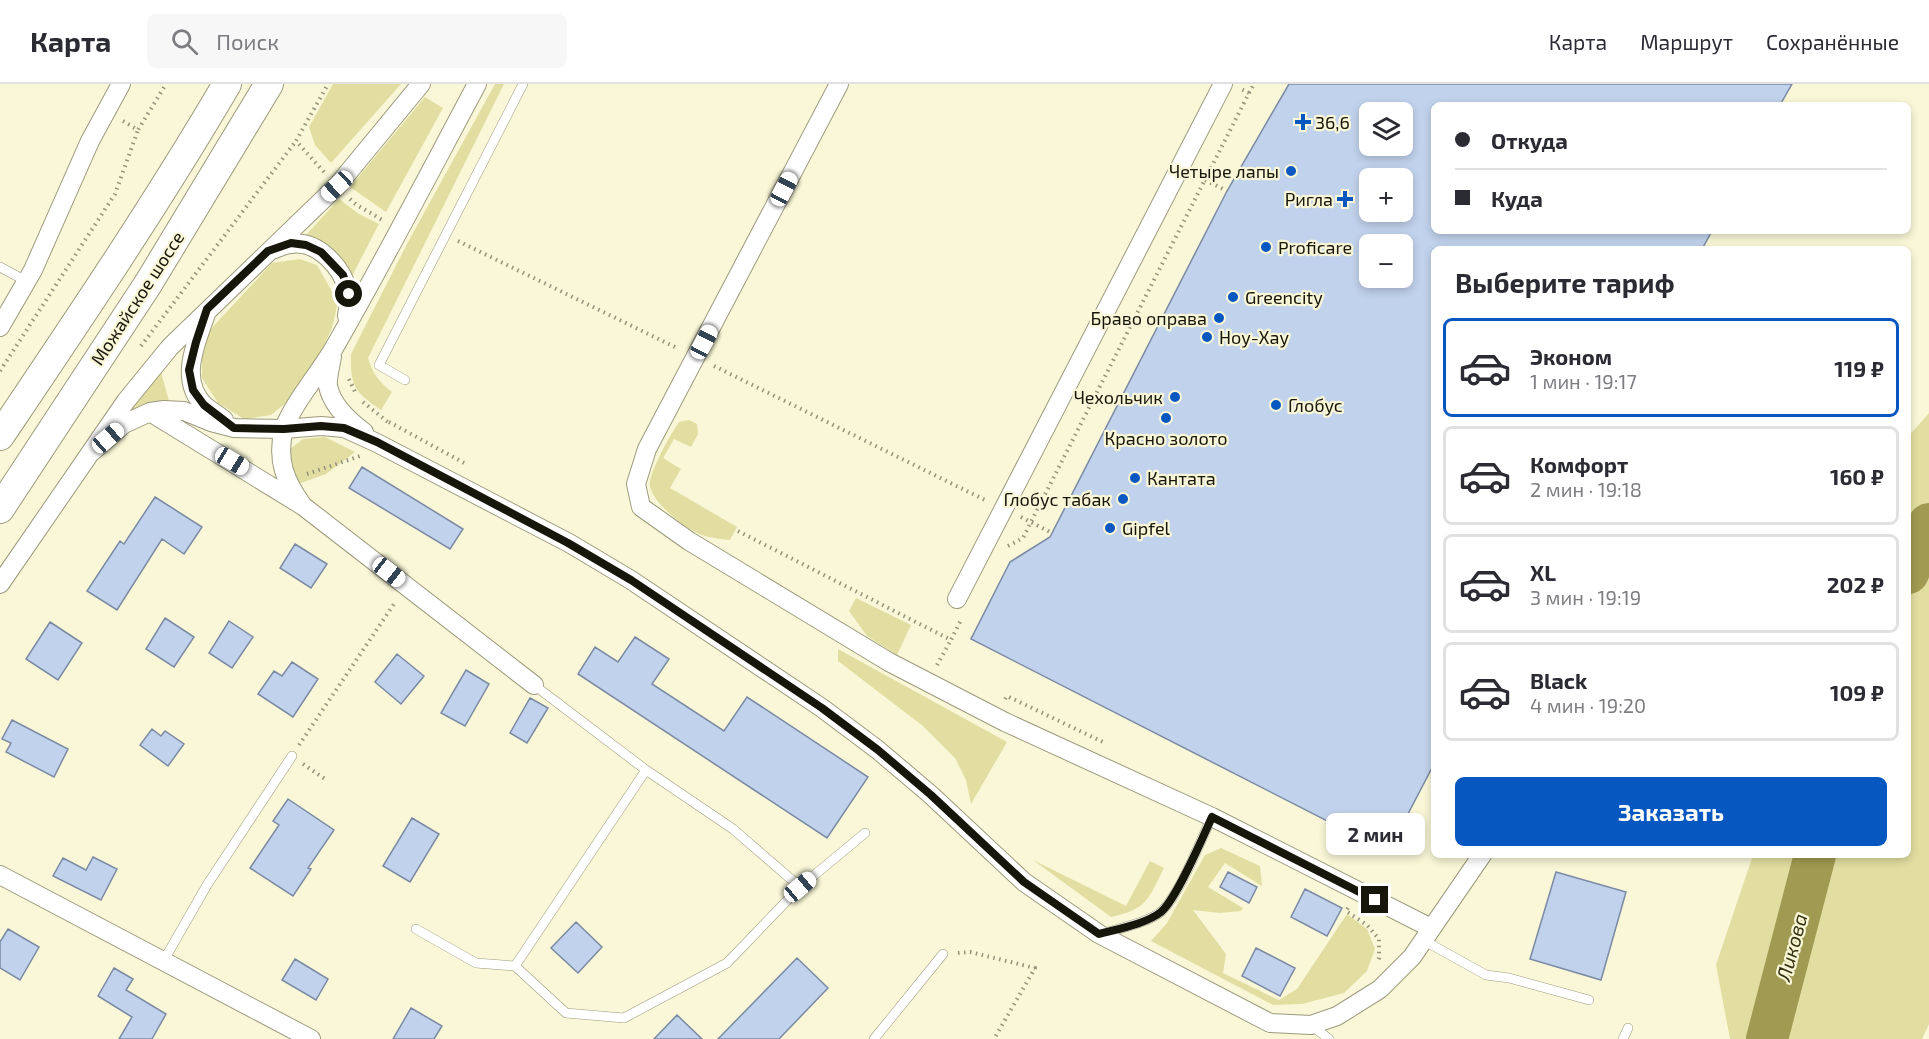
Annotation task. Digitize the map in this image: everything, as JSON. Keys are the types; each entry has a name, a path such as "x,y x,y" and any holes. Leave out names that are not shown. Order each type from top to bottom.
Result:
{"main road":[{"name":"Можайское шоссе","path":"0,436 122,253 190,147 227,84"},
{"name":"Можайское шоссе","path":"0,509 148,284 269,84"}],"street":[{"path":"0,327 26,281 90,141 121,84"},
{"path":"0,584 133,392 170,347 337,186 421,84"},
{"path":"303,506 290,487 282,466 284,429 347,324 477,84"},
{"path":"839,84 647,449 636,484 641,507 689,541 889,662 1005,722 1212,817 1357,890 1427,934"},
{"path":"957,599 1223,84"},
{"path":"268,251 291,243 306,245 321,252 333,262 343,275 349,294 347,324"},
{"path":"207,309 189,370 193,390 204,405 234,428"},
{"path":"333,349 328,385 336,404 348,420 377,442"},
{"path":"93,451 124,424 150,412 164,410 184,411 234,428 284,429 321,426 344,428 377,442 578,548 631,580 822,708 878,750 931,795 1024,882 1099,934 1270,1023 1311,1025 1337,1016 1380,989 1412,957 1480,858"},
{"path":"150,412 303,506 534,685"},
{"path":"0,875 311,1039"}],"lane":[{"path":"405,380 380,364 523,84"},
{"path":"0,267 26,281"},
{"path":"534,685 646,770 733,829 800,887"},
{"path":"164,960 207,885 292,756"},
{"path":"515,966 646,770"},
{"path":"1099,934 1136,924 1161,912 1178,887 1212,817"},
{"path":"416,929 476,963 515,966 566,1012 624,1018 727,963 800,887 865,833"},
{"path":"1427,934 1486,975 1509,978 1589,1000"},
{"path":"874,1039 943,954"},
{"path":"1311,1025 1329,1039"},
{"path":"1623,1039 1628,1028"}],"path":[{"path":"0,371 115,194 138,130 166,84"},
{"path":"1249,93 1254,84"},
{"path":"106,112 138,130"},
{"path":"1205,180 1227,191"},
{"path":"446,235 1052,532"},
{"path":"325,779 292,756 406,586"},
{"path":"1003,702 1007,696 1112,746"},
{"path":"1357,890 1346,911 1367,925 1379,939 1379,958 1375,966"},
{"path":"943,954 970,952 1035,968 994,1039"}],"shaded area":[{"path":"333,84 401,84 331,163 315,145 309,127"},
{"path":"495,84 504,84 368,358 377,377 392,392 381,410 356,388 353,381 351,354 408,242"},
{"path":"425,97 443,108 386,212 350,187"},
{"path":"339,199 359,214 379,224 352,276 322,246 305,236"},
{"path":"300,259 317,265 338,302 332,328 297,394 271,415 244,419 218,403 202,378 202,353 209,331 272,263"},
{"path":"161,372 169,401 143,408 129,415 131,403"},
{"path":"1929,413 1929,1024 1922,1039 1730,1039 1716,965 1752,858 1911,858 1911,434"},
{"path":"689,420 697,424 698,434 691,447 674,439 663,458 681,469 670,488 737,527 730,540 705,536 687,527 661,505 650,488 652,475 667,442 679,422"},
{"path":"325,437 355,452 326,474 298,484 291,470 290,449 303,439"},
{"path":"856,598 911,625 897,655 867,636 849,611"},
{"path":"838,649 1007,742 971,804 966,780 955,758 923,726 838,661"},
{"path":"1221,848 1260,866 1262,886 1225,863 1208,887 1243,908 1241,911 1220,913 1193,910 1226,954 1223,973 1279,1000 1297,989 1347,914 1367,929 1375,949 1367,971 1344,993 1302,1004 1273,1005 1151,941 1167,923 1205,855"},
{"path":"1033,860 1126,906 1150,861 1164,868 1150,895 1140,906 1111,917"}],"building":[{"name":"Глобус","path":"1289,84 1792,84 1782,102 1431,102 1431,234 1710,234 1704,246 1431,246 1431,770 1388,852 971,639 1010,562 1050,537 1227,191"},
{"path":"362,467 463,529 450,549 349,488"},
{"path":"155,497 202,527 184,554 162,539 117,610 87,591 120,541 124,544"},
{"path":"295,544 327,564 311,588 280,568"},
{"path":"165,618 194,637 174,667 146,649"},
{"path":"229,621 253,637 232,668 209,653"},
{"path":"50,622 82,643 58,680 26,659"},
{"path":"635,637 669,659 652,684 724,731 747,697 868,777 827,838 578,674 595,647 618,662"},
{"path":"397,654 424,676 401,704 375,682"},
{"path":"292,662 318,679 293,717 258,694 274,671 282,676"},
{"path":"466,670 489,684 465,726 441,713"},
{"path":"530,698 548,708 527,743 510,733"},
{"path":"12,720 68,749 54,777 6,752 11,743 2,739"},
{"path":"152,729 161,736 165,731 184,744 168,766 140,745"},
{"path":"288,799 334,830 308,868 311,869 293,896 250,868 279,825 273,821"},
{"path":"412,818 439,834 410,882 383,866"},
{"path":"93,857 117,869 101,900 53,876 63,858 86,870"},
{"path":"1228,872 1257,887 1249,903 1220,887"},
{"path":"1556,872 1626,892 1601,980 1530,959"},
{"path":"1305,889 1342,908 1327,936 1291,917"},
{"path":"576,922 602,947 578,973 551,948"},
{"path":"8,929 39,947 20,980 0,968 0,942"},
{"path":"1256,948 1295,968 1280,996 1242,976"},
{"path":"797,958 828,988 779,1039 718,1039"},
{"path":"295,959 328,979 316,1000 282,980"},
{"path":"114,968 133,979 126,990 166,1014 152,1039 119,1039 132,1017 98,996"},
{"path":"411,1008 442,1026 434,1039 393,1039"},
{"path":"677,1015 702,1039 654,1039"}],"waterway":[{"name":"Ликова","path":"1911,566 1929,524"},
{"name":"Ликова","path":"1767,1039 1814,858"}],"place":[{"name":"36,6","path":"1303,122"},
{"name":"Четыре лапы","path":"1291,171"},
{"name":"Ригла","path":"1345,199"},
{"name":"Proficare","path":"1266,247"},
{"name":"Greencity","path":"1233,297"},
{"name":"Браво оправа","path":"1219,318"},
{"name":"Ноу-Хау","path":"1207,337"},
{"name":"Чехольчик","path":"1175,397"},
{"name":"Глобус","path":"1276,405"},
{"name":"Красно золото","path":"1166,418"},
{"name":"Кантата","path":"1135,478"},
{"name":"Глобус табак","path":"1123,499"},
{"name":"Gipfel","path":"1110,528"}],"route":[{"path":"349,294 343,275 321,252 306,245 291,243 268,251 207,309 189,370 193,390 204,405 234,428 284,429 301,426 344,428 377,442 568,543 631,580 822,708 878,750 931,795 1024,882 1099,934 1136,924 1161,912 1178,887 1212,817 1375,900"}]}
